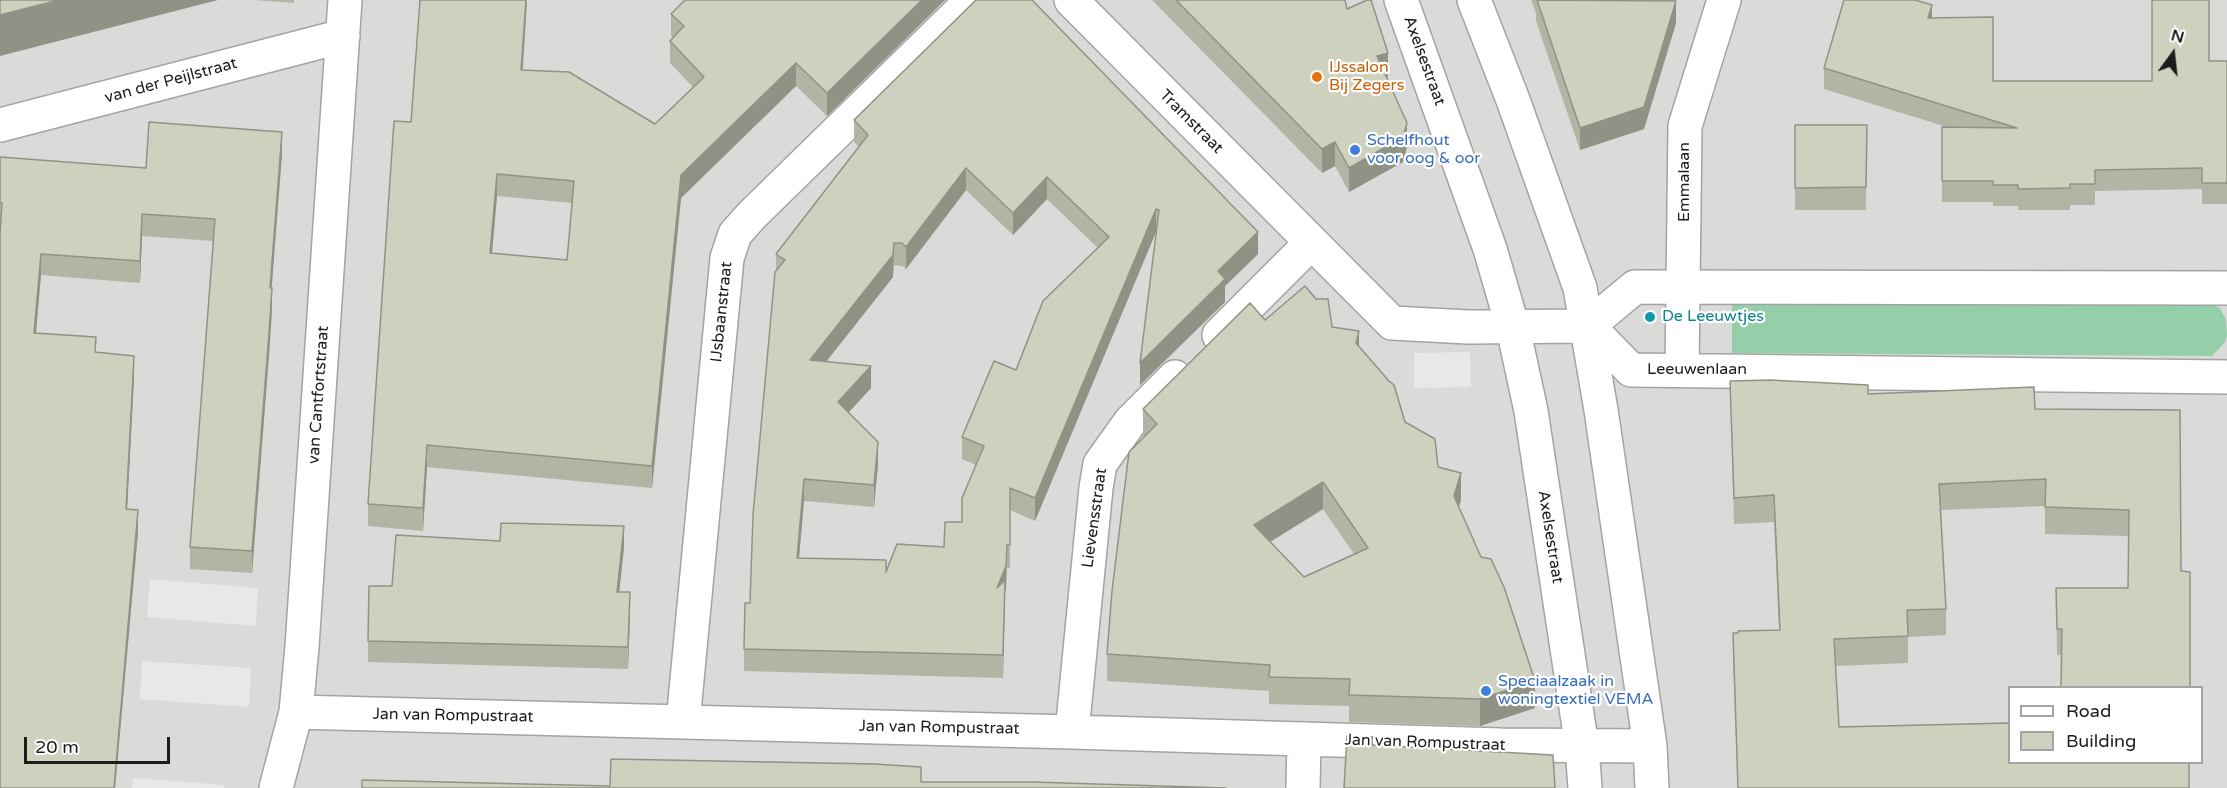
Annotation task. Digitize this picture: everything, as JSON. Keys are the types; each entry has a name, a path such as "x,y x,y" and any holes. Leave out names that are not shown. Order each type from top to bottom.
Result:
{"street":[{"name":"van Cantfortstraat","path":"276,788 296,712 302,647 345,0"},
{"name":"IJsbaanstraat","path":"683,722 727,258 735,234 752,214 972,0"},
{"name":"Tramstraat","path":"1071,0 1311,243"},
{"name":"Axelsestraat","path":"1401,0 1490,249 1513,328 1531,411 1582,747 1584,788"},
{"path":"1474,0 1514,100 1580,288 1588,326 1650,746 1652,788"},
{"name":"Emmalaan","path":"1682,370 1685,126 1724,0"},
{"name":"van der Peijlstraat","path":"0,125 343,36"},
{"path":"1311,243 1392,323 1513,328 1588,326 1635,287 2227,288"},
{"name":"Lievensstraat","path":"1072,732 1100,464 1130,422 1311,243"},
{"name":"Leeuwenlaan","path":"1588,326 1631,370 2227,377"},
{"name":"Jan van Rompustraat","path":"296,712 1582,747"},
{"path":"1303,788 1305,739"},
{"path":"1582,747 1650,746"}],"shaded area":[{"path":"0,0 2227,0 2227,788 0,788"},
{"path":"1470,352 1471,387 1414,388 1414,353"},
{"path":"150,579 258,588 256,626 147,617"},
{"path":"142,661 251,668 249,707 140,699"},
{"path":"133,778 224,785 224,788 132,788"}],"green space":[{"path":"1732,304 2209,304 2220,308 2226,320 2227,336 2225,342 2212,356 1732,353"}],"building":[{"path":"0,0 59,0 0,15"},
{"path":"420,0 526,0 521,70 569,72 655,124 704,77 670,41 684,26 671,14 685,0 922,0 827,93 796,63 681,175 652,466 427,445 423,508 368,504 394,121 411,122","holes":["497,174 574,181 567,260 490,253"]},
{"path":"976,0 1032,0 1258,232 1218,271 1225,279 1140,363 1159,210 1156,209 1035,498 1010,488 1010,545 1007,545 1006,566 997,588 1005,580 1003,655 744,649 745,603 750,603 753,515 775,272 785,260 776,254 868,135 854,120","holes":["966,168 1013,213 1047,177 1109,237 1043,301 1016,370 994,361 962,437 984,446 962,498 962,522 945,522 944,547 897,544 886,572 886,560 797,558 804,479 874,485 878,442 838,402 871,366 810,360 893,255 894,243 902,243 906,247"]},
{"path":"1176,0 1345,0 1347,9 1371,0 1388,53 1377,56 1407,123 1403,137 1349,168 1335,142 1322,149"},
{"path":"1537,0 1676,1 1644,107 1580,128"},
{"path":"1844,0 1915,0 1932,5 1928,18 1993,17 1993,81 2152,81 2152,0 2209,0 2209,61 2227,61 2227,183 2202,183 2202,168 2095,170 2095,184 2070,184 2070,188 2018,189 2018,185 1993,185 1993,181 1942,181 1942,127 2017,128 1824,68"},
{"path":"149,122 282,132 252,551 190,547 215,219 142,214 140,261 41,254 34,333 96,337 95,352 134,356 126,509 138,510 114,788 0,788 0,234 2,203 0,203 0,157 146,168"},
{"path":"1795,125 1867,125 1866,187 1795,188"},
{"path":"1305,286 1316,299 1328,299 1332,327 1359,331 1356,343 1394,385 1405,422 1435,439 1438,467 1461,473 1454,496 1481,557 1491,559 1504,587 1535,681 1480,699 1349,695 1350,679 1269,677 1270,665 1107,654 1112,591 1129,452 1157,424 1143,409 1250,303 1265,320","holes":["1323,482 1368,548 1304,577 1254,525"]},
{"path":"1769,380 1868,385 1868,394 2034,387 2035,409 2180,410 2181,571 2190,572 2190,686 2061,686 2062,629 2057,629 2056,588 2128,588 2129,510 2045,507 2046,479 1939,484 1946,609 1907,610 1908,636 1834,639 1839,727 2008,723 2008,764 2189,764 2189,788 1738,788 1733,633 1780,630 1774,495 1734,498 1730,381"},
{"path":"501,523 624,526 617,592 630,592 628,647 368,641 369,586 392,586 396,535 500,541"},
{"path":"1347,736 1373,737 1353,744 1553,755 1555,788 1344,788"},
{"path":"611,759 875,764 921,767 921,782 1032,782 1226,788 362,788 362,780 610,786"}],"place":[{"name":"IJssalon Bij Zegers","path":"1317,77"},
{"name":"Schelfhout voor oog & oor","path":"1355,150"},
{"name":"De Leeuwtjes","path":"1650,317"},
{"name":"Speciaalzaak in woningtextiel VEMA","path":"1486,691"}]}
